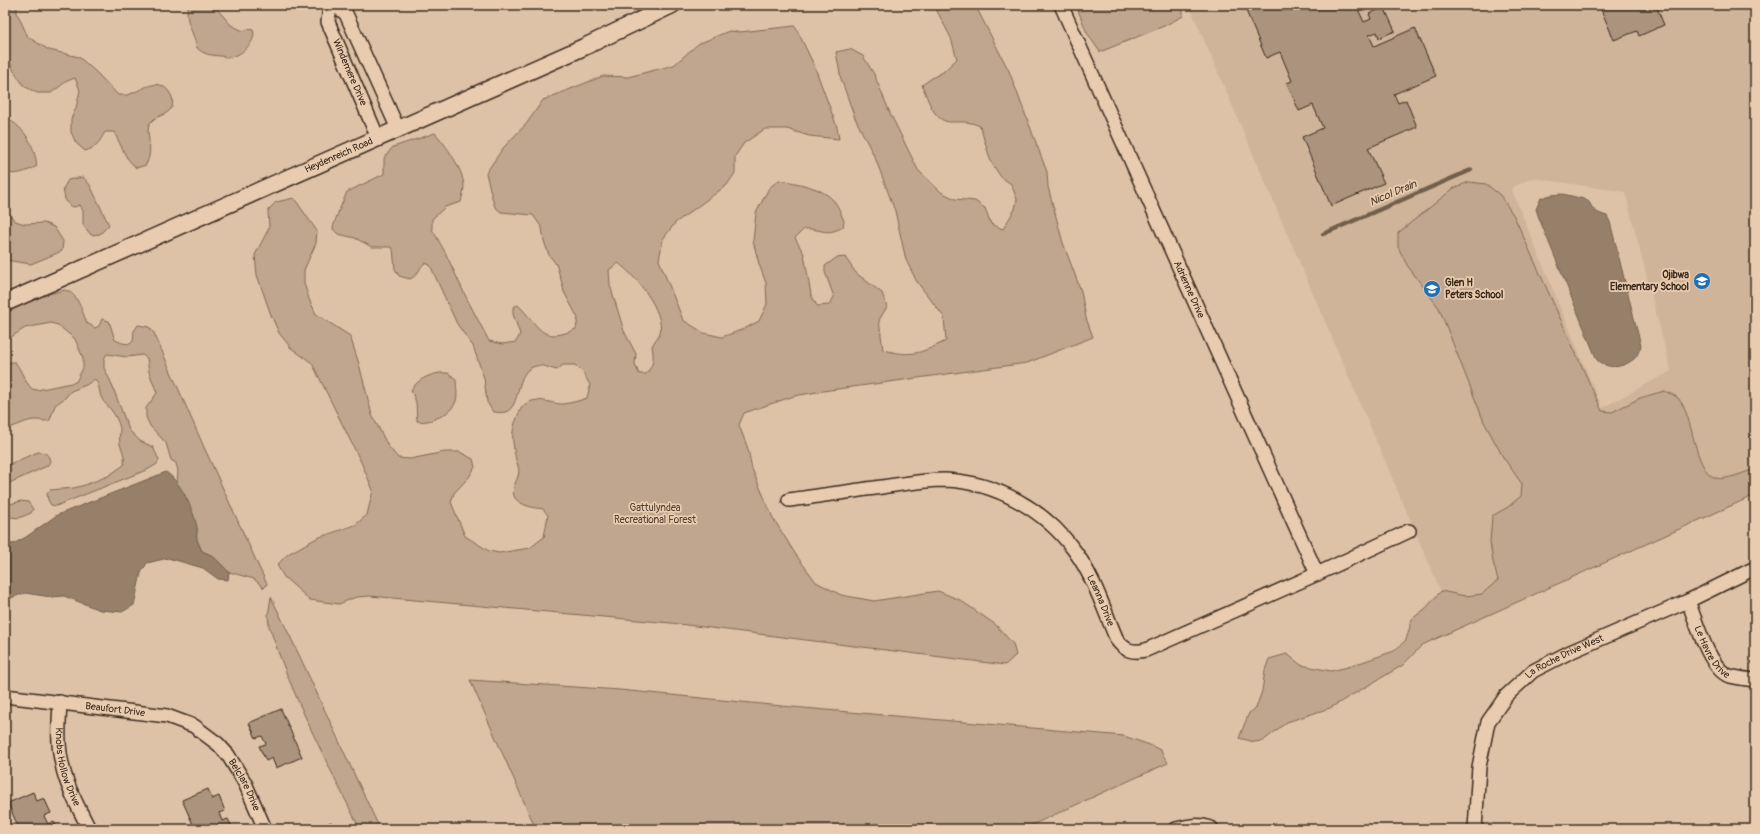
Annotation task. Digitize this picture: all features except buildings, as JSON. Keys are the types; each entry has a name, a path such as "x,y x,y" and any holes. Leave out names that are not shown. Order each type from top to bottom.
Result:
{"street":[{"name":"Windemere Drive","path":"330,5 328,22 378,138"},
{"name":"Windemere Drive","path":"335,5 346,14 398,129"},
{"name":"Heydenreich Road","path":"5,303 584,46 672,5"},
{"name":"Adrienne Drive","path":"1061,5 1317,574"},
{"name":"Leanna Drive","path":"789,500 917,482 945,480 971,483 999,492 1036,511 1075,551 1094,586 1117,640 1129,651 1137,652 1146,650 1317,574 1409,531"},
{"name":"La Roche Drive West","path":"1475,829 1479,767 1488,722 1506,696 1533,671 1570,652 1688,601 1755,568"},
{"name":"Le Havre Drive","path":"1688,601 1710,656 1718,668 1727,675 1755,680"},
{"name":"Beaufort Drive","path":"5,696 167,716 194,726 218,744"},
{"name":"Knobs Hollow Drive","path":"60,702 58,731 62,764 66,779 89,829"},
{"name":"Belclare Drive","path":"218,744 237,769 265,829"},
{"path":"1176,829 1189,825 1206,827"}],"shaded area":[{"name":"Glen H Peters School","path":"1189,5 1748,5 1755,21 1755,489 1454,622","holes":["1532,178 1625,192 1671,371 1602,408 1511,188"]},
{"path":"1563,194 1588,200 1595,211 1607,216 1610,222 1641,346 1636,357 1621,366 1606,365 1597,360 1539,218 1536,209 1541,198"},
{"path":"166,472 177,482 186,496 193,512 197,527 198,544 202,551 213,556 229,572 228,580 218,579 203,568 168,558 147,563 141,573 134,605 122,612 100,610 64,596 51,597 25,593 5,600 5,543 13,544 26,537 57,515"}],"green space":[{"path":"5,5 17,5 17,13 28,37 49,50 79,57 118,95 127,95 143,88 155,85 161,85 166,89 172,98 172,107 168,112 152,120 148,127 150,153 146,165 136,168 127,158 114,132 105,132 95,146 89,150 85,151 76,143 71,132 71,119 76,108 80,90 75,78 67,81 51,93 37,93 24,86 14,71 5,50"},
{"path":"189,5 214,5 231,25 243,31 248,29 253,30 254,34 251,43 243,51 228,57 210,55 203,52 197,48 188,20 187,9"},
{"name":"Gattulyndea Recreational Forest","path":"934,5 975,5 1009,71 1047,172 1048,187 1063,243 1081,291 1086,318 1093,337 1027,363 794,396 744,413 739,425 748,449 752,469 773,518 796,555 816,582 841,595 874,601 938,591 960,600 996,625 1013,644 1016,655 1005,665 671,623 370,596 356,597 339,604 310,600 284,577 277,565 288,554 317,538 355,525 367,515 373,490 361,462 312,363 291,348 279,333 257,275 255,255 269,228 268,210 276,202 294,198 317,231 316,243 304,270 304,283 309,299 316,314 350,336 372,415 388,446 398,458 410,459 445,452 460,452 473,459 475,467 469,477 454,493 451,502 465,536 489,551 499,553 530,548 544,537 548,515 543,509 528,506 515,498 513,491 519,472 513,444 513,428 521,408 527,403 537,400 558,404 578,401 587,398 590,385 584,374 575,365 563,365 557,370 544,366 536,366 529,369 524,374 514,404 510,409 504,412 493,412 487,402 484,378 473,346 457,324 430,265 425,263 416,275 410,279 399,276 395,269 393,249 391,247 372,247 355,238 338,234 333,229 347,192 384,174 384,158 393,147 435,133 449,151 461,172 464,186 461,202 445,207 432,219 432,229 489,341 502,344 516,342 520,334 513,314 513,307 518,305 542,331 548,334 555,335 576,329 578,318 564,292 556,264 549,255 544,241 542,228 533,215 501,212 495,207 486,173 503,148 527,123 543,100 603,76 628,77 674,65 698,44 729,31 740,32 795,26 814,65 837,127 839,139 809,136 787,129 765,129 744,143 735,156 735,173 727,185 675,223 663,239 659,260 683,320 704,333 722,337 744,329 759,321 767,304 766,283 753,241 756,213 769,188 779,180 809,186 823,192 836,203 844,221 843,227 837,230 827,232 804,229 795,238 804,254 811,295 817,306 829,305 834,297 825,272 825,266 836,258 845,257 856,273 882,293 887,307 879,320 883,350 909,354 915,353 929,349 946,341 944,317 917,282 906,260 895,211 876,160 855,118 841,79 836,52 850,49 863,56 874,74 890,113 918,170 941,192 955,199 975,201 985,208 991,224 1003,229 1015,209 1017,199 1011,184 1001,177 991,162 980,126 941,119 932,109 922,85 943,72 957,59 951,38","holes":["618,263 647,294 658,314 660,333 652,346 652,364 646,374 639,374 635,364 636,354 624,331 610,285 609,270"]},
{"path":"1076,5 1181,5 1183,8 1183,16 1164,26 1100,52 1087,33"},
{"path":"7,118 19,127 28,138 34,151 37,166 14,174 5,173 5,119"},
{"path":"83,177 90,185 109,225 100,234 91,235 83,225 83,211 80,205 74,207 70,206 65,199 63,189 68,180"},
{"path":"1469,182 1486,184 1500,195 1514,216 1602,411 1612,412 1640,398 1664,391 1675,396 1683,406 1698,454 1708,473 1720,479 1735,476 1755,469 1755,495 1422,645 1403,665 1330,708 1287,722 1263,741 1254,742 1239,738 1249,713 1256,708 1262,691 1265,670 1269,659 1287,654 1301,665 1331,671 1348,667 1394,651 1406,640 1412,619 1426,608 1441,591 1465,596 1482,594 1498,580 1490,542 1492,516 1508,507 1521,496 1522,484 1503,457 1484,422 1439,308 1407,265 1398,247 1398,233 1454,188"},
{"path":"5,208 15,221 25,224 44,223 54,227 63,241 62,251 31,264 5,260"},
{"path":"65,290 76,299 87,323 95,328 99,326 102,319 109,321 115,340 130,344 133,341 134,331 138,325 149,327 154,333 203,445 267,584 264,588 254,579 229,572 213,556 202,551 196,538 197,529 190,508 177,483 178,471 176,463 171,460 166,443 150,426 146,417 146,408 157,393 149,372 147,358 142,355 127,357 107,354 104,359 104,368 129,430 140,441 153,447 159,460 157,464 149,469 56,506 51,505 47,494 50,490 74,488 85,485 108,476 124,465 124,454 120,444 119,424 113,413 102,399 95,379 86,385 71,391 65,398 55,405 50,420 33,420 13,427 5,428 5,369 10,362 15,362 29,386 32,389 37,390 76,382 83,368 83,358 75,339 58,325 51,323 25,328 5,341 5,308 24,300"},
{"path":"439,373 448,373 456,379 457,399 454,406 440,417 428,421 417,421 416,402 411,390 423,378"},
{"path":"38,452 43,452 48,455 50,462 47,466 5,485 5,466"},
{"path":"5,495 10,504 21,501 28,502 33,509 31,513 19,518 10,517 5,512"},
{"path":"271,597 380,829 360,829 299,704 269,626 268,616"},
{"path":"470,680 620,690 792,707 1124,736 1160,750 1168,763 1023,829 536,829"}],"waterway":[{"name":"Nicol Drain","path":"1323,234 1471,170"}],"place":[{"name":"Ojibwa Elementary School","path":"1702,281"},
{"name":"Glen H Peters School","path":"1432,289"}]}
